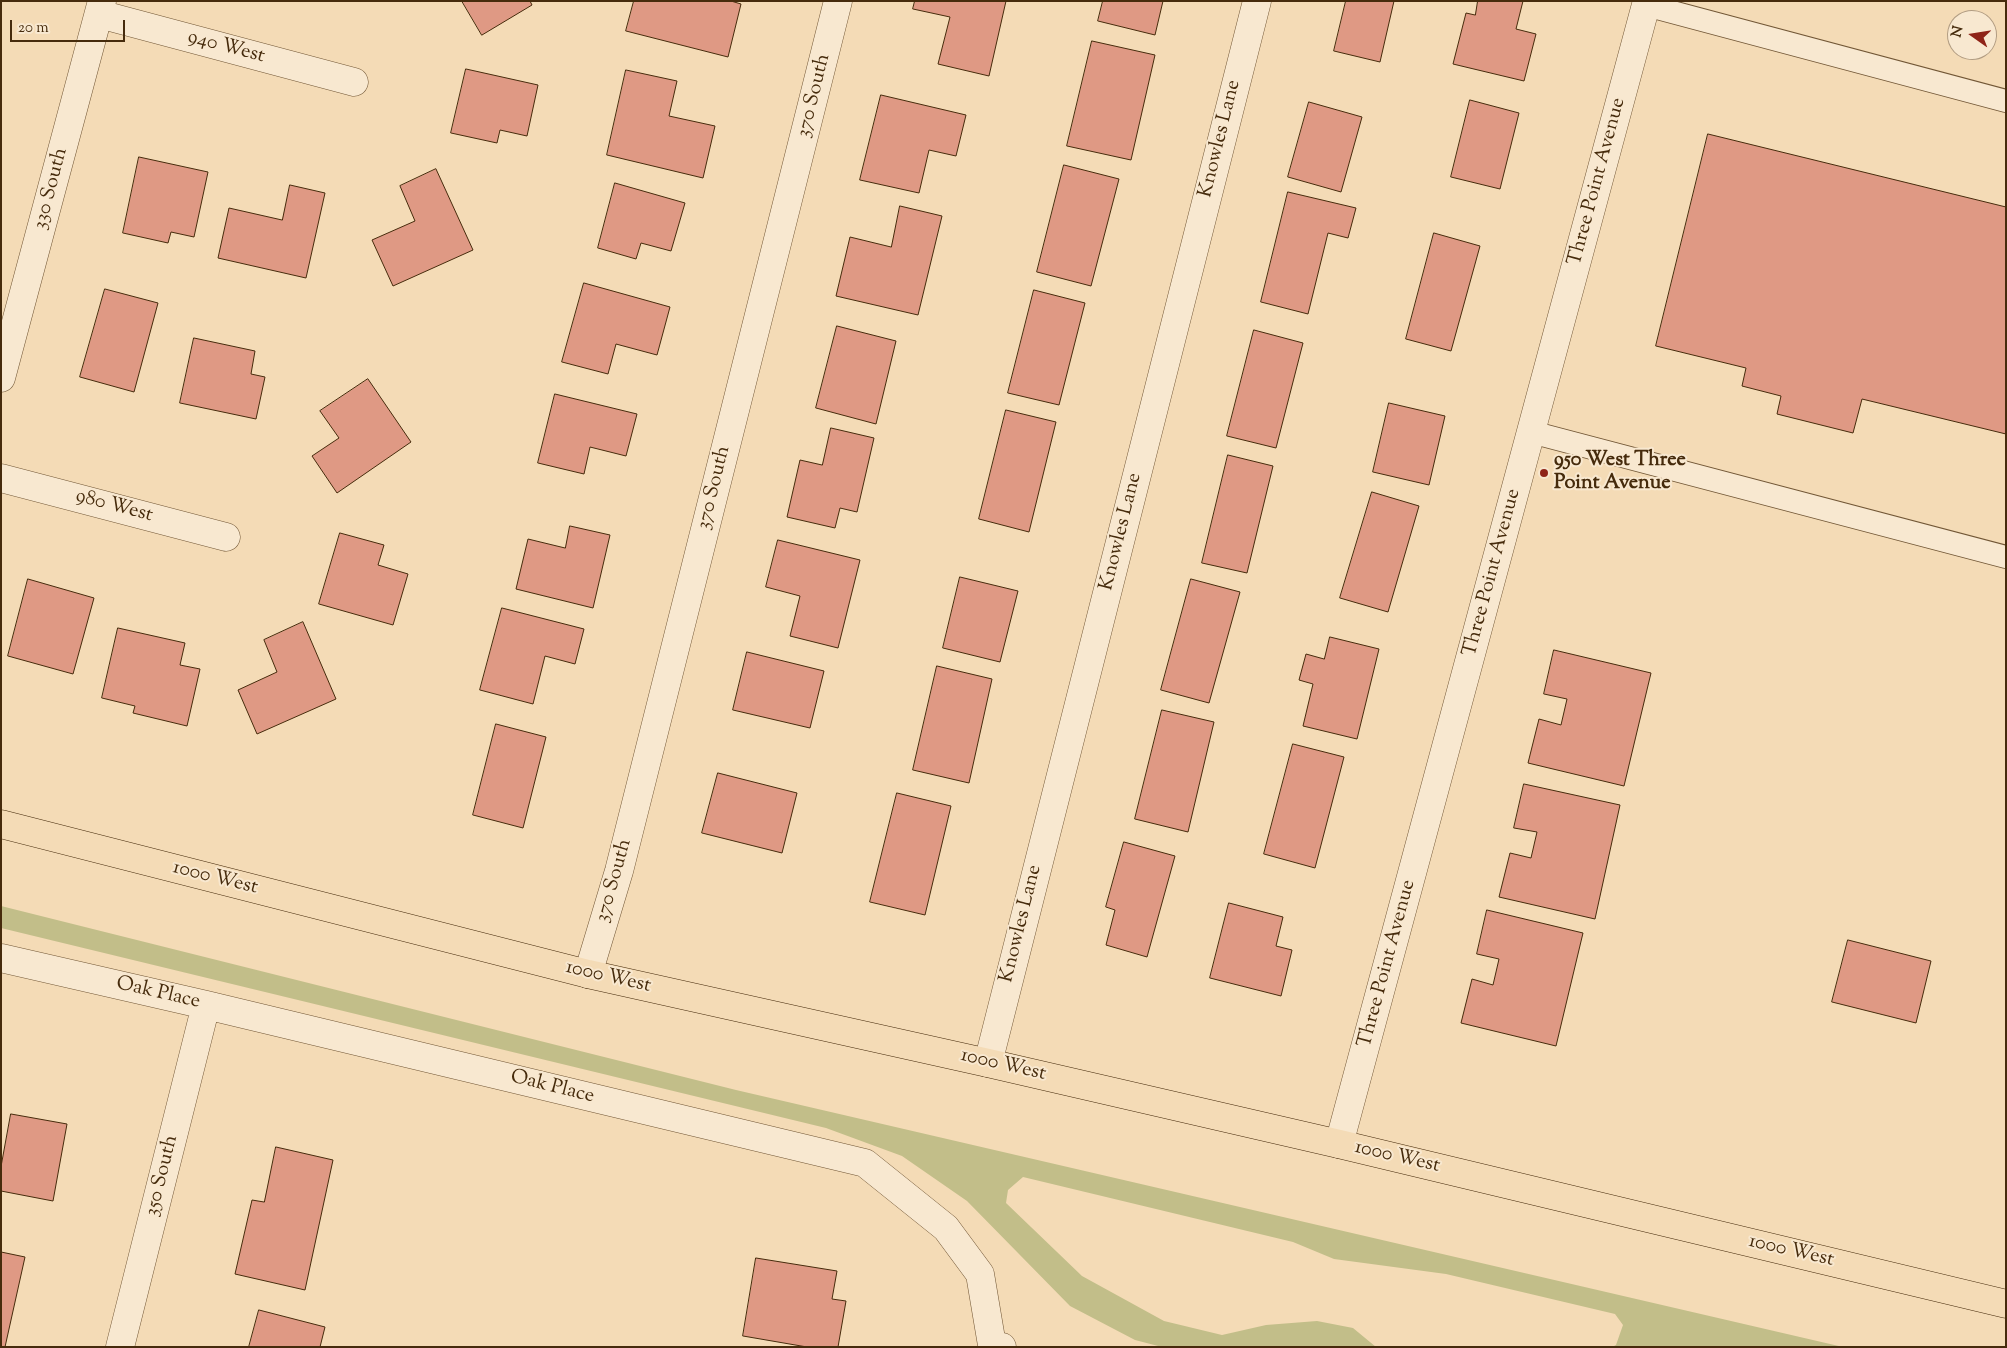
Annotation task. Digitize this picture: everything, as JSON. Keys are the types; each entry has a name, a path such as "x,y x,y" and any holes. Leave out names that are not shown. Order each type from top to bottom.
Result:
{"main road":[{"name":"1000 West","path":"1,824 588,974 988,1062 1340,1144 2006,1304"}],"street":[{"name":"370 South","path":"588,974 619,871 838,1"},
{"name":"Knowles Lane","path":"988,1062 1256,1"},
{"name":"Three Point Avenue","path":"1340,1144 1646,3"},
{"name":"940 West","path":"100,8 354,82"},
{"name":"330 South","path":"1,378 100,8"},
{"name":"980 West","path":"1,478 226,537"},
{"name":"Oak Place","path":"1,958 206,1005 865,1163 946,1228 980,1274 992,1345 1002,1347"},
{"name":"350 South","path":"120,1347 206,1005"}],"lane":[{"path":"1646,3 2006,100"},
{"path":"1531,432 2006,557"}],"shaded area":[{"path":"1,906 736,1090 1843,1347 1612,1347 1616,1345 1623,1325 1615,1314 1446,1274 1334,1259 1293,1242 1023,1177 1008,1190 1006,1203 1082,1276 1164,1321 1222,1335 1266,1325 1317,1321 1353,1328 1376,1347 1162,1347 1135,1340 1070,1306 967,1201 902,1156 826,1128 1,928"}],"building":[{"path":"462,1 530,1 532,5 482,35"},
{"path":"634,1 731,1 741,4 728,57 626,31"},
{"path":"915,1 1006,1 989,76 938,64 950,17 913,9"},
{"path":"1103,1 1163,1 1155,35 1098,21"},
{"path":"1346,1 1394,1 1380,62 1334,51"},
{"path":"1478,1 1523,1 1516,29 1536,34 1524,81 1453,64 1466,13 1475,15"},
{"path":"1092,41 1155,55 1131,160 1067,146"},
{"path":"466,69 538,85 527,136 500,130 497,143 451,133"},
{"path":"626,70 677,81 669,116 715,126 703,178 607,155"},
{"path":"881,95 966,115 956,156 929,150 919,193 860,180"},
{"path":"1470,100 1519,113 1500,189 1451,177"},
{"path":"1309,102 1362,117 1341,192 1288,177"},
{"path":"1708,134 2006,207 2006,434 1862,399 1853,433 1777,414 1781,396 1742,386 1746,368 1656,346"},
{"path":"139,157 208,172 194,237 171,232 168,243 123,233"},
{"path":"1064,165 1119,179 1091,286 1037,272"},
{"path":"436,169 473,250 393,286 372,240 415,221 400,186"},
{"path":"615,183 685,203 671,251 641,243 636,259 598,248"},
{"path":"290,185 325,193 306,278 218,258 229,208 282,220"},
{"path":"1288,192 1356,208 1348,238 1328,233 1308,314 1261,302"},
{"path":"900,206 942,216 918,315 836,296 850,237 891,247"},
{"path":"1434,233 1480,246 1451,351 1406,339"},
{"path":"584,283 670,307 657,355 616,344 608,374 562,362"},
{"path":"105,289 158,303 134,392 80,377"},
{"path":"1034,290 1085,303 1059,405 1008,393"},
{"path":"837,326 896,341 876,424 816,408"},
{"path":"1254,330 1303,343 1276,448 1227,436"},
{"path":"194,338 255,351 251,374 265,377 256,419 180,403"},
{"path":"368,379 411,442 337,493 312,456 339,438 320,411"},
{"path":"555,394 637,414 626,456 590,447 584,474 538,463"},
{"path":"1389,403 1445,416 1429,485 1373,472"},
{"path":"1006,410 1056,422 1029,532 979,519"},
{"path":"831,428 874,438 857,512 840,508 835,528 787,517 800,460 822,465"},
{"path":"1228,455 1273,466 1247,573 1202,563"},
{"path":"1372,492 1419,506 1388,612 1340,598"},
{"path":"570,526 610,535 593,608 516,589 528,539 565,548"},
{"path":"340,533 384,545 378,565 408,574 393,625 319,604"},
{"path":"778,540 860,560 838,648 790,636 800,596 766,587"},
{"path":"960,577 1018,591 1000,662 943,648"},
{"path":"28,579 94,598 73,674 8,656"},
{"path":"1191,579 1240,592 1209,703 1161,690"},
{"path":"502,608 584,629 575,664 545,656 533,704 480,690"},
{"path":"303,622 336,699 257,734 238,690 277,672 264,640"},
{"path":"118,628 185,643 180,665 200,669 187,726 133,713 135,706 102,698"},
{"path":"1330,637 1379,649 1357,739 1303,726 1313,684 1299,680 1306,654 1324,659"},
{"path":"1554,650 1651,673 1624,786 1528,763 1539,719 1561,725 1567,699 1544,694"},
{"path":"747,652 824,671 810,728 733,710"},
{"path":"937,666 992,679 969,783 913,770"},
{"path":"1162,710 1214,722 1188,832 1135,819"},
{"path":"496,724 546,737 523,828 473,815"},
{"path":"1293,744 1344,757 1315,868 1264,854"},
{"path":"718,773 797,793 782,853 702,833"},
{"path":"1524,784 1620,805 1595,919 1499,897 1510,853 1531,858 1537,832 1514,828"},
{"path":"897,793 951,806 925,915 870,902"},
{"path":"1124,842 1175,856 1147,957 1106,945 1115,910 1106,907"},
{"path":"1229,903 1283,917 1276,946 1292,950 1281,996 1210,978"},
{"path":"1487,910 1583,933 1556,1046 1461,1023 1472,979 1493,985 1499,959 1477,954"},
{"path":"1848,940 1931,961 1916,1023 1832,1002"},
{"path":"11,1114 67,1124 53,1201 1,1191 1,1167"},
{"path":"276,1147 333,1160 305,1290 235,1274 252,1200 264,1202"},
{"path":"1,1252 25,1257 5,1347 1,1347"},
{"path":"756,1258 837,1271 832,1299 846,1301 838,1347 807,1347 743,1336"},
{"path":"259,1310 325,1327 320,1347 249,1347"}],"place":[{"name":"950 West Three Point Avenue","path":"1544,473"}]}
